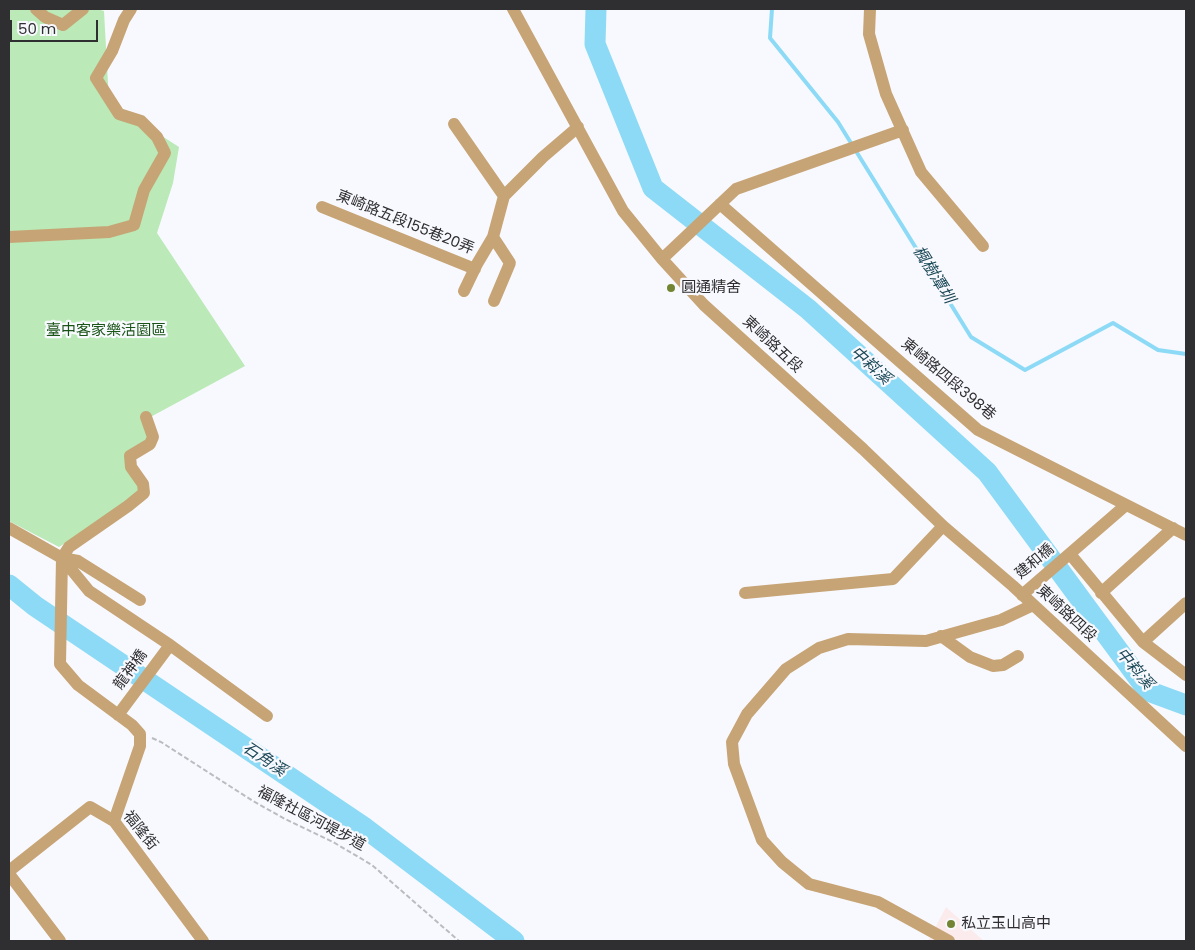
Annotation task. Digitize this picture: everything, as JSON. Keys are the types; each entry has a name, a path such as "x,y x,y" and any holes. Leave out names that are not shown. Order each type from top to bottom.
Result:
{"street":[{"path":"36,9 45,17 63,25 83,9"},
{"path":"9,237 109,232 134,225 144,190 165,153 157,137 142,121 120,114 96,78 112,51 116,36 131,9"},
{"name":"東崎路五段","path":"513,9 623,211 662,259 704,305 863,449 943,526 1017,590"},
{"path":"870,9 869,34 886,94 921,172 983,246"},
{"path":"454,124 504,196"},
{"path":"464,291 474,269 493,238 504,196 543,157 578,128"},
{"path":"662,259 736,189 903,130"},
{"name":"東崎路四段398巷","path":"720,204 978,430 1186,535"},
{"name":"東崎路五段155巷20弄","path":"322,207 474,269"},
{"path":"493,238 510,263 494,301"},
{"path":"114,821 140,746 140,734 132,725 78,685 60,664 62,558 70,547 144,493 143,484 131,467 130,456 150,444 153,437 146,417"},
{"name":"建和橋","path":"1017,590 1070,554 1126,505"},
{"path":"745,593 893,579 943,526"},
{"path":"9,528 62,558 78,561 140,600"},
{"path":"1101,593 1173,528"},
{"path":"1070,554 1143,642 1186,675"},
{"path":"62,558 89,591 170,645 267,716"},
{"name":"東崎路四段","path":"1017,590 1186,746"},
{"path":"1143,642 1186,603"},
{"path":"950,941 878,902 809,884 782,862 762,840 734,764 732,742 747,714 786,669 819,648 848,639 926,641 1001,620 1032,605"},
{"path":"941,636 970,657 993,666 1003,665 1018,656"},
{"name":"龍神橋","path":"118,715 170,645"},
{"name":"福隆街","path":"9,873 90,807 114,821 203,941"},
{"path":"9,873 60,941"}],"path":[{"name":"福隆社區河堤步道","path":"140,734 161,742 253,801 333,842 372,865 459,941"}],"shaded area":[{"name":"私立玉山高中","path":"946,907 984,941 928,941"}],"green space":[{"name":"臺中客家樂活園區","path":"9,9 97,9 104,11 109,102 179,147 173,183 157,233 245,366 143,421 149,441 126,457 143,494 59,547 9,521"}],"waterway":[{"name":"中嵙溪","path":"596,9 595,44 653,188 808,309 987,472 1148,691 1186,705"},
{"name":"楓樹潭圳","path":"772,9 770,38 838,122 971,337 1025,370 1113,323 1158,350 1186,354"},
{"name":"石角溪","path":"9,585 35,606 365,828 514,941"}],"place":[{"name":"圓通精舍","path":"671,288"},
{"name":"私立玉山高中","path":"951,924"}]}
